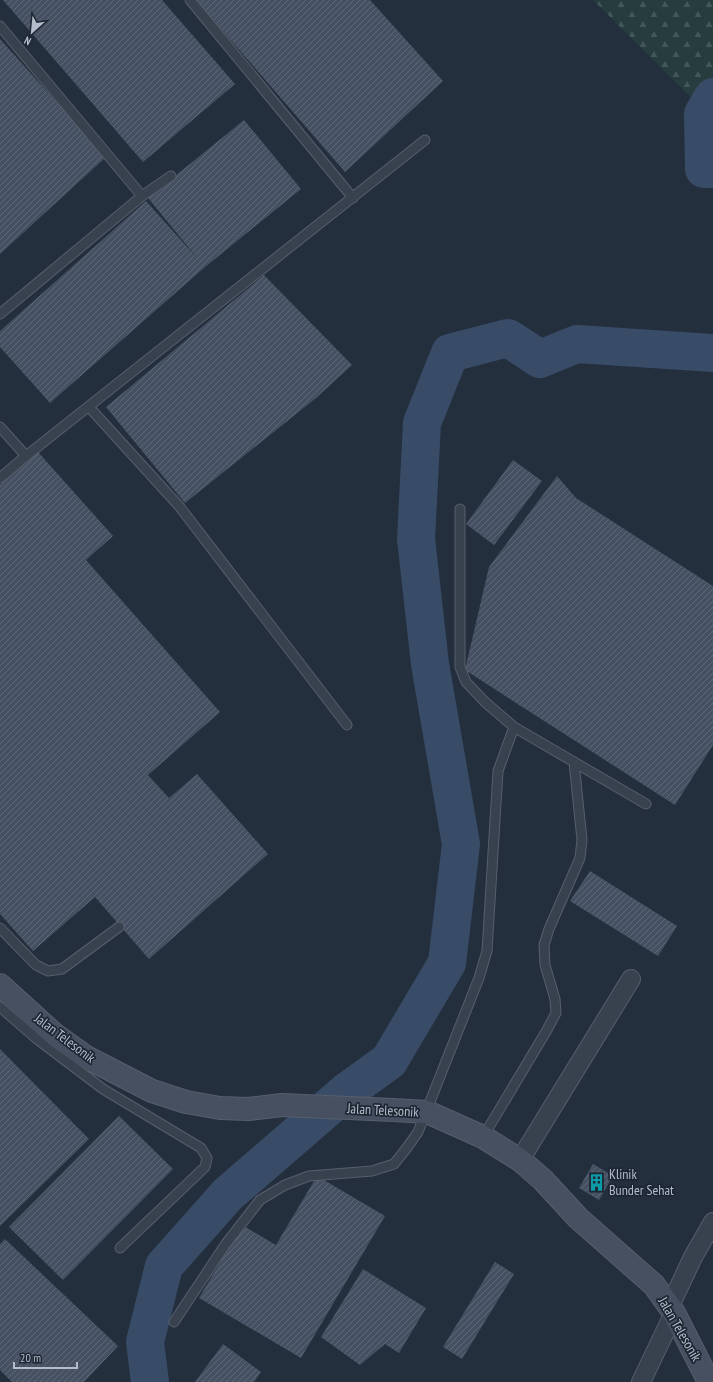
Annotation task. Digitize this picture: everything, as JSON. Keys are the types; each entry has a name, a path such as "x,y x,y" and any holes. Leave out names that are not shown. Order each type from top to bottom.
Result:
{"street":[{"path":"520,1160 631,979"},
{"name":"Jalan Telesonik","path":"0,985 54,1034 86,1057 152,1091 186,1102 220,1108 248,1109 282,1105 427,1112 483,1137 520,1160 543,1180 578,1218 654,1285 672,1310 709,1382"},
{"path":"641,1382 693,1258 713,1222"}],"lane":[{"path":"190,0 353,198"},
{"path":"0,26 142,196"},
{"path":"0,478 424,140"},
{"path":"0,314 142,196 171,176"},
{"path":"88,408 179,506 347,725"},
{"path":"0,427 26,456"},
{"path":"460,508 460,667 466,682 485,702 514,727 646,804"},
{"path":"174,1322 225,1246 260,1200 285,1185 309,1176 372,1171 394,1164 418,1132 479,978 487,951 498,770 514,727"},
{"path":"483,1137 556,1013 555,999 545,965 544,945 549,929 580,858 582,840 574,762"},
{"path":"0,928 36,965 48,971 62,969 119,927"},
{"path":"0,1007 37,1039 103,1089 201,1148 207,1158 205,1167 120,1248"}],"green space":[{"path":"593,0 713,0 713,119"}],"building":[{"path":"3,0 162,0 235,84 143,162"},
{"path":"196,0 370,0 443,81 345,172"},
{"path":"0,39 106,157 0,254"},
{"path":"244,120 301,189 205,267 50,403 0,347 0,331 146,201 198,259 148,198"},
{"path":"264,275 352,365 316,398 185,503 106,407"},
{"path":"38,452 113,536 86,560 220,712 148,775 169,798 197,774 268,854 149,959 95,897 33,951 0,914 0,485"},
{"path":"513,460 542,481 494,545 466,524"},
{"path":"557,476 576,498 713,586 713,745 675,805 465,670 489,567"},
{"path":"590,871 677,926 658,956 570,901"},
{"path":"0,1049 89,1139 0,1226"},
{"path":"119,1116 173,1169 63,1280 9,1227"},
{"name":"Klinik Bunder Sehat","path":"593,1164 613,1176 599,1200 579,1188"},
{"path":"317,1176 385,1216 301,1358 199,1298 242,1225 276,1245"},
{"path":"5,1239 118,1346 84,1382 12,1382 0,1370 0,1244"},
{"path":"495,1262 514,1274 462,1359 443,1347"},
{"path":"363,1269 426,1308 399,1353 385,1344 360,1365 321,1337"},
{"path":"223,1344 261,1372 254,1382 195,1382"}],"waterway":[{"path":"713,97 703,114 704,169 713,169"},
{"path":"150,1382 145,1342 164,1266 228,1194 346,1092 389,1061 447,963 461,844 430,664 416,539 422,423 450,353 508,338 540,359 577,344 713,353"}],"place":[{"name":"Klinik Bunder Sehat","path":"596,1182"}]}
